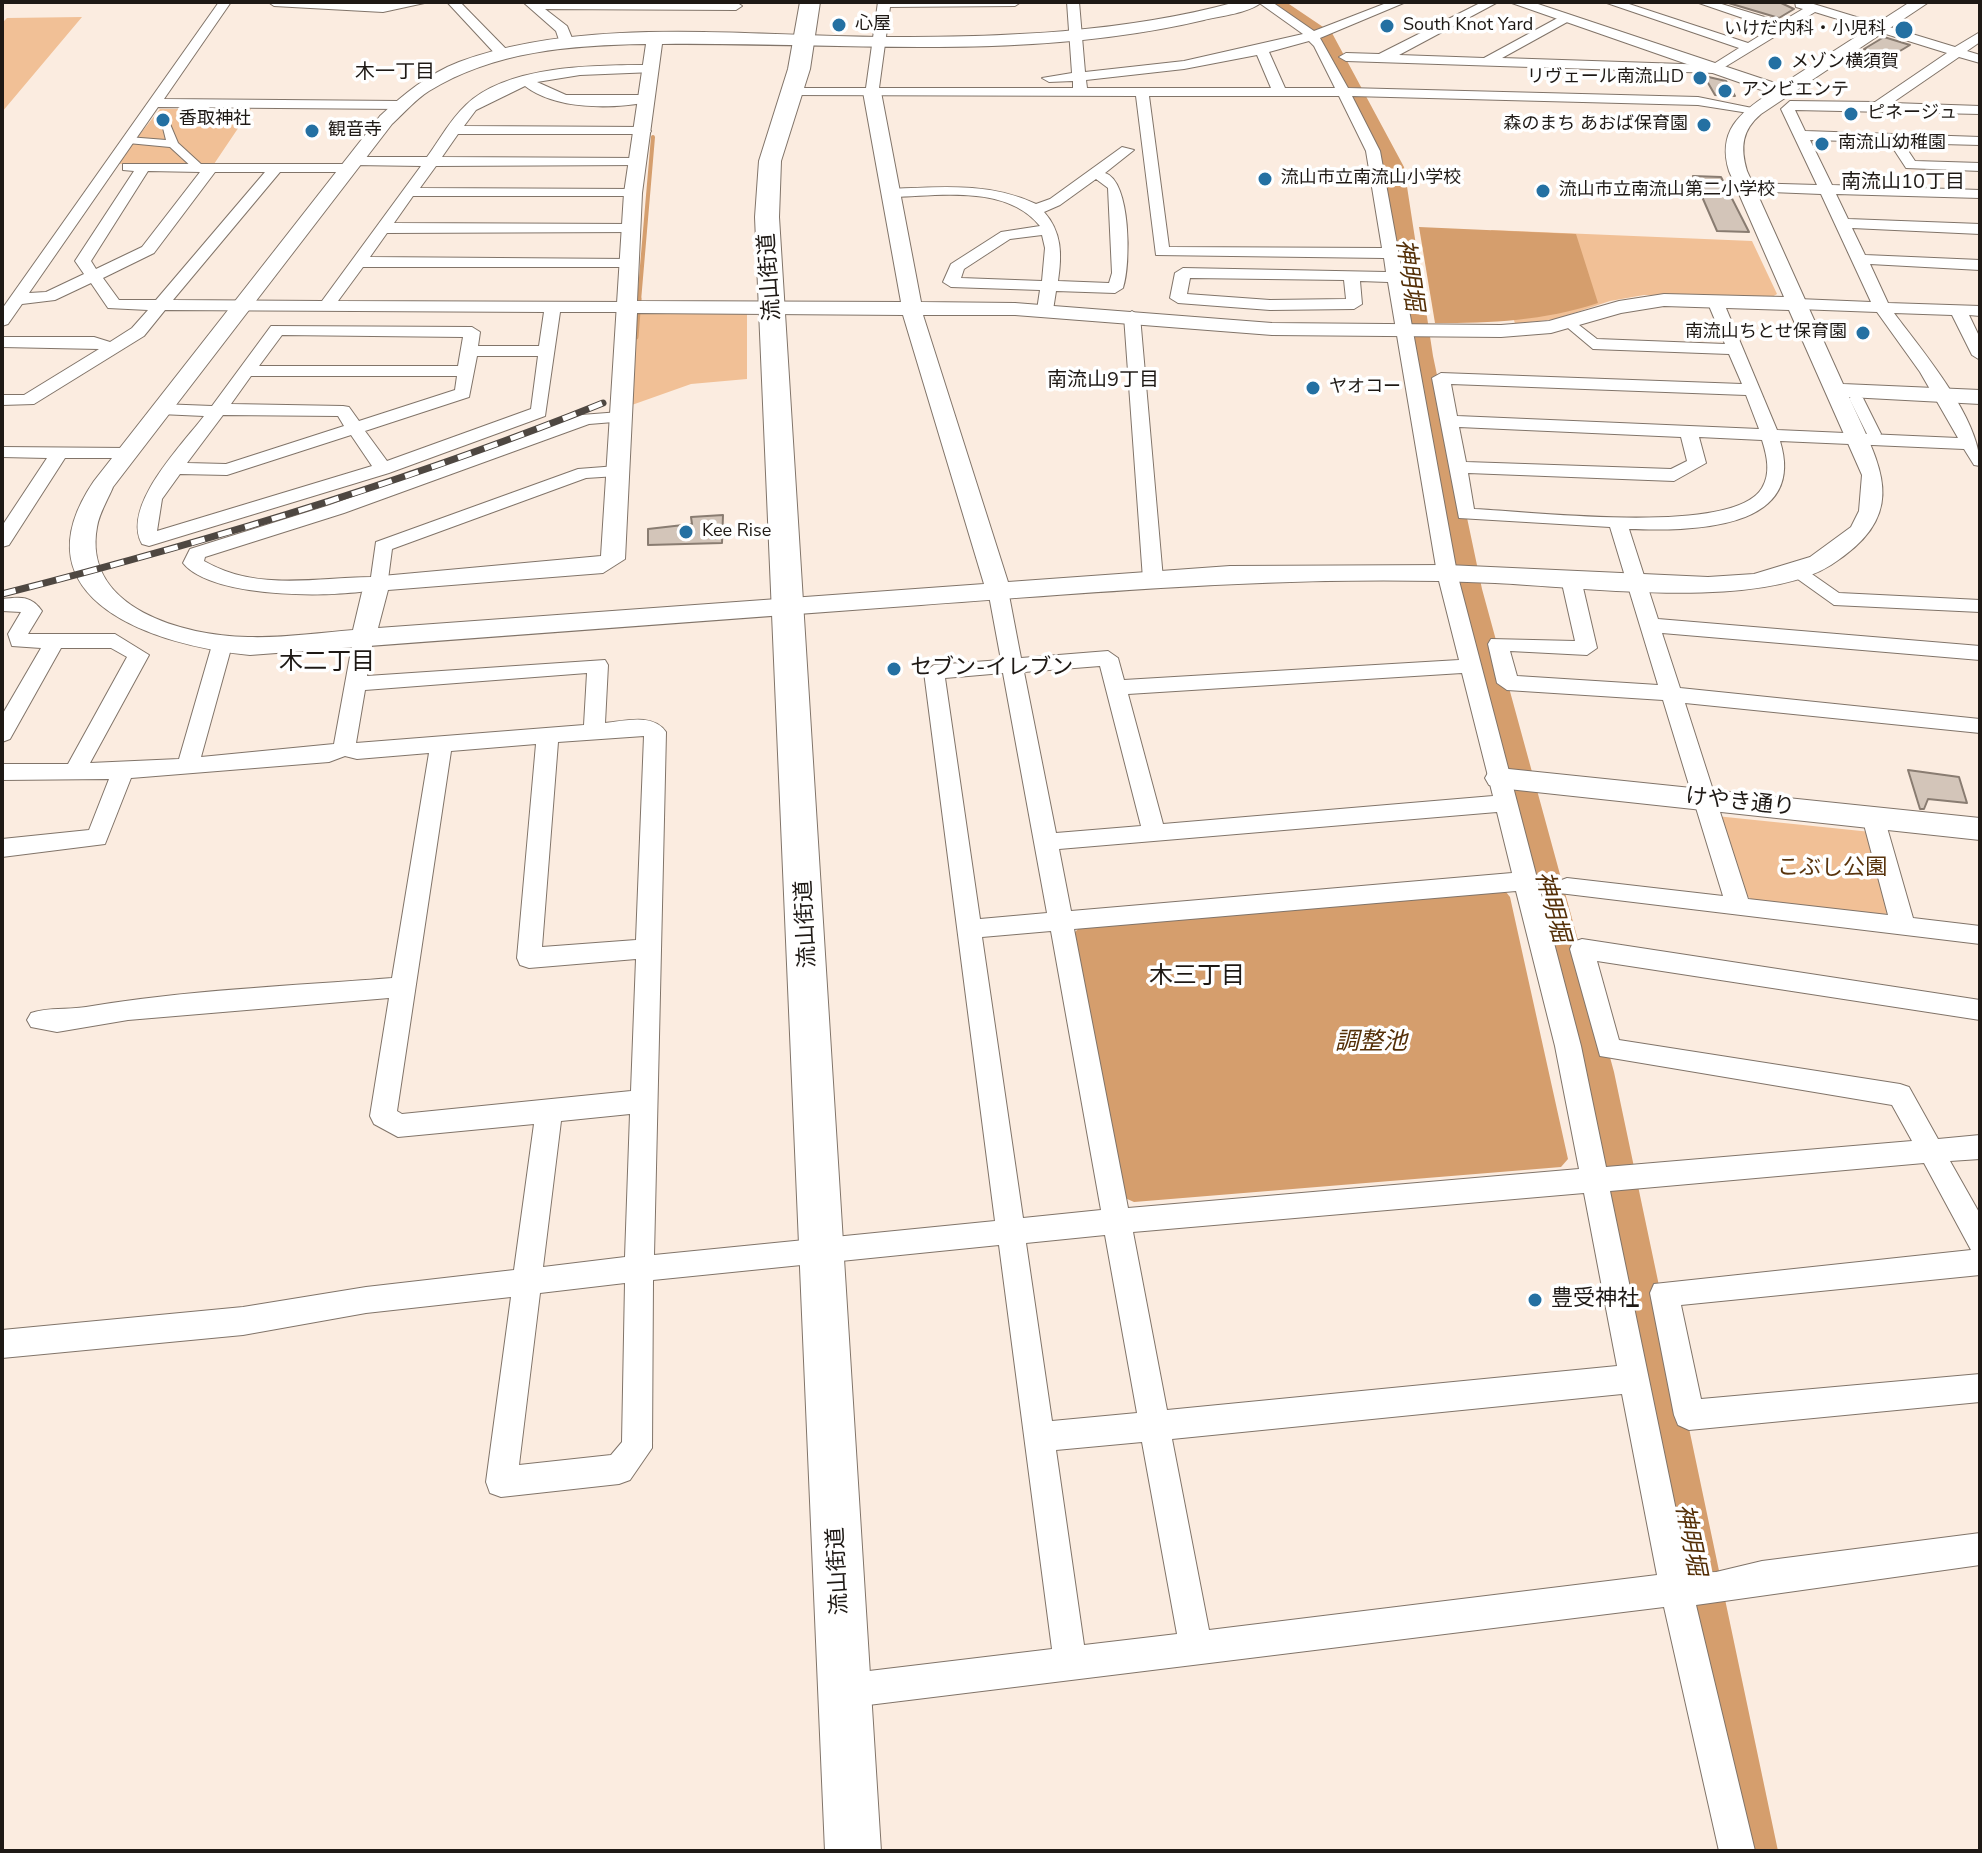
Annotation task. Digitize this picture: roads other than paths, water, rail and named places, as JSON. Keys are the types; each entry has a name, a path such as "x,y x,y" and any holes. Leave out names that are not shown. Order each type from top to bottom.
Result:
{"main road":[{"name":"流山街道","path":"810,2 793,92 775,144 767,181 853,1851"}],"street":[{"path":"2,321 225,2"},
{"path":"274,2 383,8 423,2"},
{"path":"453,2 504,55"},
{"path":"1015,2 884,3 873,85 916,330 998,590 1015,665 1196,1648"},
{"path":"1073,2 1080,93"},
{"path":"1254,2 1175,22 1075,36 878,42 655,40 567,43 504,55 439,78 399,105 127,453 89,507 81,532 85,566 97,589 113,606 138,623 178,637 222,645 277,646 1153,579 1305,573 1458,574 1635,583 1732,584 1799,571 1837,551 1860,531 1871,511 1873,475 1867,437 1798,304 1735,162 1733,144 1737,130 1755,110 1880,29 1908,4"},
{"path":"1264,2 1313,37 1356,93"},
{"path":"1284,2 1329,31 1346,57 1373,151 1395,277 1414,331 1458,574 1470,666 1510,785 1525,881 1568,1046 1609,1179 1634,1379 1694,1588 1737,1851"},
{"path":"793,92 873,85 1078,76 1186,65 1313,37 1400,2"},
{"path":"1382,58 1492,2"},
{"path":"1517,2 1784,92"},
{"path":"1610,2 1749,47"},
{"path":"1702,2 1783,27"},
{"path":"1794,2 1980,59"},
{"path":"534,4 562,29 567,43"},
{"path":"534,4 736,4 726,41"},
{"path":"1346,57 1715,69 1813,8"},
{"path":"1486,61 1565,18"},
{"path":"1879,106 1980,36"},
{"path":"620,417 587,419 402,487 197,553 193,563 204,571 259,587 380,583 610,562 613,559 633,193 644,131 644,99 655,40"},
{"path":"1261,50 1281,94"},
{"path":"1564,64 1576,97"},
{"path":"327,305 451,130 479,102 527,81 579,71 649,69"},
{"path":"527,81 537,91 567,99 644,99"},
{"path":"873,85 1080,93 1576,97 1707,102 1755,110"},
{"path":"1142,93 1162,252 1391,253"},
{"path":"156,103 399,105"},
{"path":"1980,110 1795,104 1788,109 1882,307 1902,331 1980,461"},
{"path":"166,126 173,144"},
{"path":"451,130 644,131"},
{"path":"1800,135 1980,141"},
{"path":"1893,138 1911,165 1980,167"},
{"path":"128,140 173,144 204,167"},
{"path":"1035,210 1055,202 1127,150"},
{"path":"110,167 638,162"},
{"path":"144,167 83,261 114,305 1045,310 1272,329 1414,331 1516,331 1570,323 1642,302 1715,301 1980,311"},
{"path":"17,299 49,297 148,250 204,167"},
{"path":"2,400 28,400 138,332 277,167"},
{"path":"1049,230 1006,235 957,267 951,282 1049,283 1115,288 1120,273 1115,188 1107,178 1095,174"},
{"path":"1746,187 1980,194"},
{"path":"409,192 633,193"},
{"path":"890,193 986,194 1016,200 1035,210 1049,230 1053,249 1045,310"},
{"path":"1842,223 1980,229"},
{"path":"382,228 631,229"},
{"path":"1857,259 1980,265"},
{"path":"358,262 629,264"},
{"path":"1352,276 1354,304 1270,305 1178,298 1183,273 1352,276 1395,277"},
{"path":"1715,301 1768,435 1777,463 1773,485 1753,505 1707,521 1617,521 1466,514 1441,378 1750,390"},
{"path":"375,330 387,305"},
{"path":"1270,305 1272,329"},
{"path":"175,468 227,470 463,393 474,334 468,331 277,330 246,371 175,468 151,502 147,520 149,540 383,469 539,412 553,306"},
{"path":"1958,310 1980,355"},
{"path":"1132,316 1153,579"},
{"path":"1570,323 1593,344 1734,349"},
{"path":"2,337 94,342 112,348"},
{"path":"472,351 546,351"},
{"path":"246,371 467,371"},
{"path":"1846,394 1980,397"},
{"path":"160,409 343,411 383,469"},
{"path":"1449,421 1867,437 1970,444"},
{"path":"1459,467 1674,475 1697,463 1688,431"},
{"path":"2,452 127,453"},
{"path":"2,541 59,453"},
{"path":"344,748 363,640 374,592 380,583 383,546 584,473 617,471"},
{"path":"2,502 28,500"},
{"path":"1617,521 1738,906"},
{"path":"1799,571 1834,599 1980,606"},
{"path":"1571,579 1587,648 1498,644 1507,680 1605,687 1980,726"},
{"path":"2,605 24,603 32,611 18,634 19,641 53,644 115,641 139,655 75,771"},
{"path":"1650,625 1980,653"},
{"path":"2,734 53,644"},
{"path":"188,766 222,645"},
{"path":"1070,1663 934,672 1108,658 1154,832"},
{"path":"355,684 598,665 594,731"},
{"path":"1117,688 1470,666"},
{"path":"2,772 123,771 329,754 344,748 357,751 645,727 655,732 638,1269 637,1448 619,1469 501,1482 549,1111"},
{"path":"548,735 529,958 650,948"},
{"path":"441,744 383,1116 398,1126 645,1101"},
{"path":"2,848 97,838 123,771"},
{"path":"1046,842 1154,832 1510,785"},
{"name":"けやき通り","path":"1510,785 1703,798 1980,829"},
{"path":"1873,817 1903,926"},
{"path":"969,929 1525,881"},
{"path":"1567,887 1980,935"},
{"path":"1980,1010 1582,949 1609,1049 1900,1095 1980,1241"},
{"path":"40,1020 57,1022 128,1010 403,987"},
{"path":"2,1344 243,1321 366,1300 528,1281 1118,1221 1980,1147"},
{"path":"1980,1262 1664,1293 1689,1415 1980,1388"},
{"path":"1041,1437 1634,1379"},
{"path":"844,1691 1694,1588 1980,1549"}],"water":[{"path":"1419,227 1576,234 1598,303 1518,320 1435,323"},
{"name":"調整池","path":"1506,892 1510,897 1568,1159 1561,1167 1134,1202 1125,1198 1074,933 1079,928"}],"waterway":[{"name":"神明堀","path":"1274,2 1325,37 1393,167 1420,356 1467,589 1595,1072 1751,1851"},
{"path":"639,301 653,137"},
{"path":"636,337 639,299"}],"railway":[{"path":"2,594 306,509 455,459 603,403"}],"place":[{"name":"心屋","path":"839,25"},
{"name":"South Knot Yard","path":"1387,26"},
{"name":"いけだ内科・小児科","path":"1904,30"},
{"name":"メゾン横須賀","path":"1775,63"},
{"name":"リヴェール南流山D","path":"1700,78"},
{"name":"アンビエンテ","path":"1725,91"},
{"name":"ピネージュ","path":"1851,114"},
{"name":"香取神社","path":"163,120"},
{"name":"森のまち あおば保育園","path":"1704,125"},
{"name":"観音寺","path":"312,131"},
{"name":"南流山幼稚園","path":"1822,144"},
{"name":"流山市立南流山小学校","path":"1265,179"},
{"name":"流山市立南流山第二小学校","path":"1543,191"},
{"name":"南流山ちとせ保育園","path":"1863,333"},
{"name":"ヤオコー","path":"1313,388"},
{"name":"Kee Rise","path":"686,532"},
{"name":"セブン-イレブン","path":"894,669"},
{"name":"豊受神社","path":"1535,1300"}],"district":[{"name":"木一丁目","path":"395,73"},
{"name":"南流山10丁目","path":"1903,183"},
{"name":"南流山9丁目","path":"1103,381"},
{"name":"木二丁目","path":"327,663"},
{"name":"木三丁目","path":"1197,977"}],"park label":[{"name":"こぶし公園","path":"1832,869"}]}
